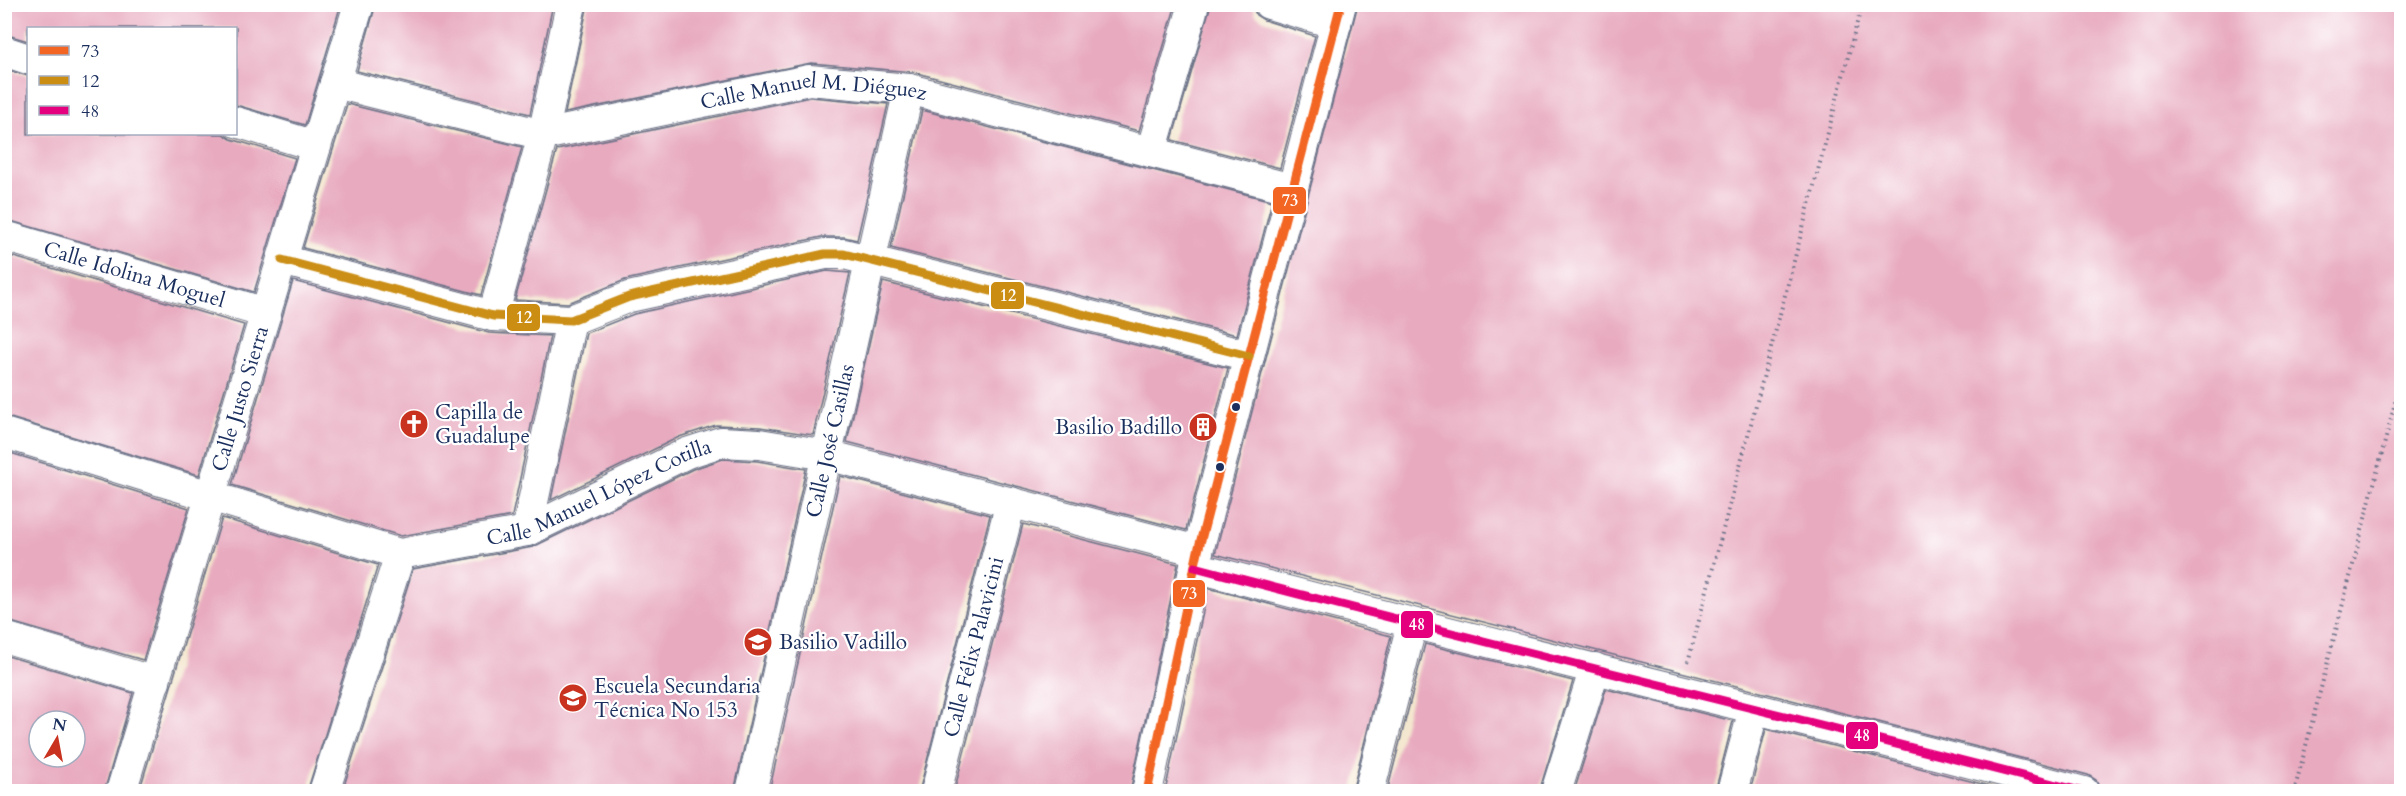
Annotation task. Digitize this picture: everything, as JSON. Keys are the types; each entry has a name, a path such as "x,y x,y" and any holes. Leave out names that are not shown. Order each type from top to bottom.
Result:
{"street":[{"name":"Calle Justo Sierra","path":"121,792 359,4"},
{"path":"493,316 543,135 572,4"},
{"path":"1151,153 1194,4"},
{"path":"1147,792 1196,559 1338,14 1269,4"},
{"path":"4,51 27,59"},
{"name":"Calle Manuel M. Diéguez","path":"335,82 543,135 809,80 909,89 1292,189"},
{"name":"Calle José Casillas","path":"752,792 909,89"},
{"path":"237,122 316,146"},
{"name":"Calle Idolina Moguel","path":"4,236 266,313"},
{"path":"282,260 493,316 571,320 629,297 825,254 844,254 1249,356"},
{"path":"526,531 571,320"},
{"name":"Calle Manuel López Cotilla","path":"4,433 400,554 526,531 687,453 721,442 759,444 827,455 1011,502 1412,624 2082,791"},
{"name":"Calle Félix Palavicini","path":"936,792 1011,502"},
{"path":"324,792 400,554"},
{"path":"1369,792 1412,624"},
{"path":"4,637 155,682"},
{"path":"1556,792 1595,668"},
{"path":"1732,792 1754,709"}],"path":[{"path":"1681,690 1862,4"},
{"path":"2294,792 2402,376"}],"building":[{"path":"4,4 341,4 305,125 237,105 237,27 27,27 27,41 4,34"},
{"path":"376,4 553,4 530,114 357,71"},
{"path":"588,4 1176,4 1139,131 913,72 811,63 565,113"},
{"path":"1211,4 1252,4 1256,15 1264,20 1315,36 1280,168 1172,140"},
{"path":"1358,4 2402,4 2402,792 2101,792 2096,780 2088,775 1215,554"},
{"path":"4,69 27,76 27,135 225,135 231,139 295,158 254,292 4,219"},
{"path":"810,97 888,104 857,240 844,237 821,237 625,280 568,303 515,300 557,150"},
{"path":"347,104 522,147 481,295 303,248"},
{"path":"922,110 1272,201 1237,335 891,248"},
{"path":"4,254 244,325 199,475 4,416"},
{"path":"827,271 850,273 813,435 760,427 716,425 679,437 551,500 586,333 634,314"},
{"name":"Capilla de Guadalupe","path":"293,281 489,333 550,336 512,516 401,536 232,485"},
{"path":"883,282 1228,368 1186,530 847,442"},
{"path":"4,451 189,508 143,660 4,620"},
{"name":"Escuela Secundaria Técnica No 153","path":"723,459 757,461 806,469 734,792 342,792 413,569 533,547 693,469"},
{"path":"840,476 990,515 919,792 769,792"},
{"path":"222,518 378,565 307,792 139,792"},
{"path":"1023,524 1178,564 1130,792 954,792"},
{"path":"1208,588 1391,636 1352,792 1165,792"},
{"path":"1425,644 1573,681 1539,792 1387,792"},
{"path":"4,655 133,693 104,792 4,792"},
{"path":"1606,689 1733,721 1715,792 1574,792"},
{"path":"1766,729 1857,752 2013,792 1750,792"}],"transit line":[{"name":"73","path":"1147,792 1198,551 1341,4"},
{"name":"12","path":"282,260 493,316 571,320 629,297 825,254 844,254 1249,356"},
{"name":"48","path":"1195,567 2084,792"}],"place":[{"name":"Capilla de Guadalupe","path":"414,424"},
{"name":"Basilio Badillo","path":"1203,427"},
{"name":"Basilio Vadillo","path":"758,642"},
{"name":"Escuela Secundaria Técnica No 153","path":"573,698"}]}
